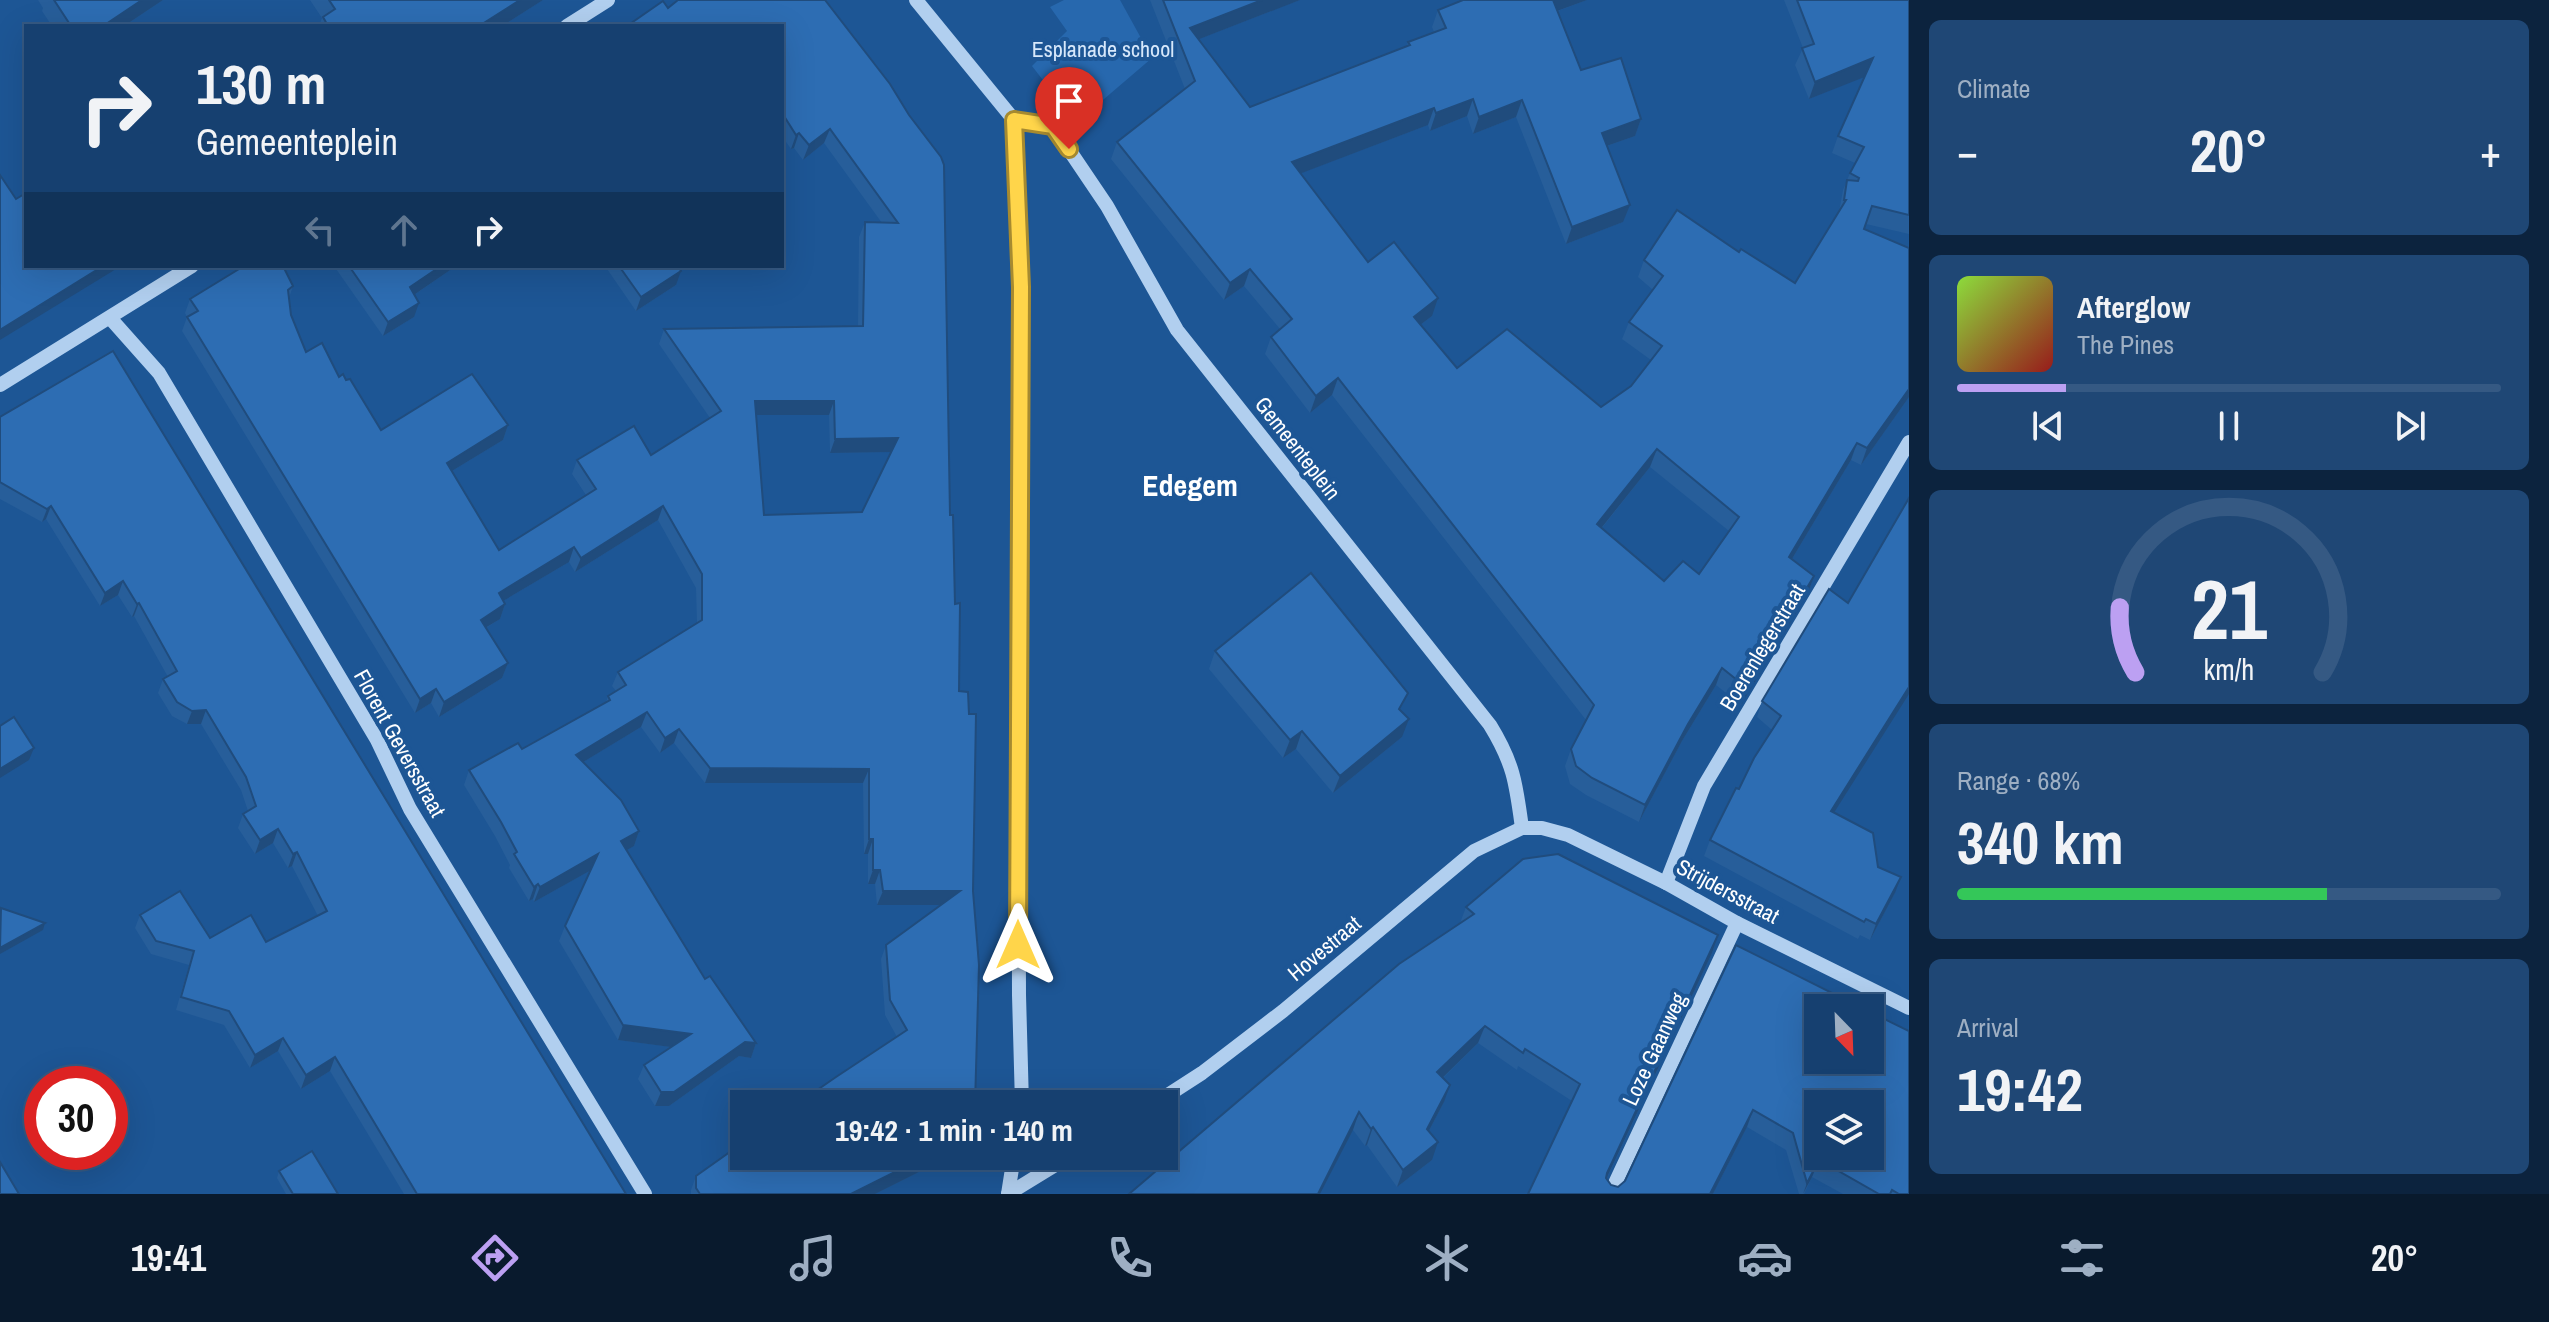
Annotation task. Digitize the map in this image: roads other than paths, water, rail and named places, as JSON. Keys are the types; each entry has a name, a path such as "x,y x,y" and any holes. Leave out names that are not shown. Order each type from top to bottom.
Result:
{"street":[{"path":"570,24 608,0"},
{"path":"916,0 1014,120 1021,287 1018,722 1022,1090"},
{"name":"Gemeenteplein","path":"1014,120 1053,126 1107,206 1177,330 1490,725 1514,774 1522,828"},
{"path":"0,385 189,268"},
{"name":"Florent Geversstraat","path":"111,319 159,373 377,740 410,809 645,1194"},
{"name":"Boerenlegerstraat","path":"1666,883 1704,786 1909,442"},
{"name":"Strijdersstraat","path":"1522,828 1542,828 1568,835 1909,1008"},
{"name":"Hovestraat","path":"1176,1090 1283,1011 1474,851 1522,828"},
{"name":"Loze Gaanweg","path":"1610,1194 1737,923"},
{"path":"1008,1194 1012,1170"},
{"path":"1008,1194 1047,1170"}],"district":[{"name":"Edegem","path":"1190,486"}],"park label":[{"name":"Esplanade school","path":"1103,49"}]}
